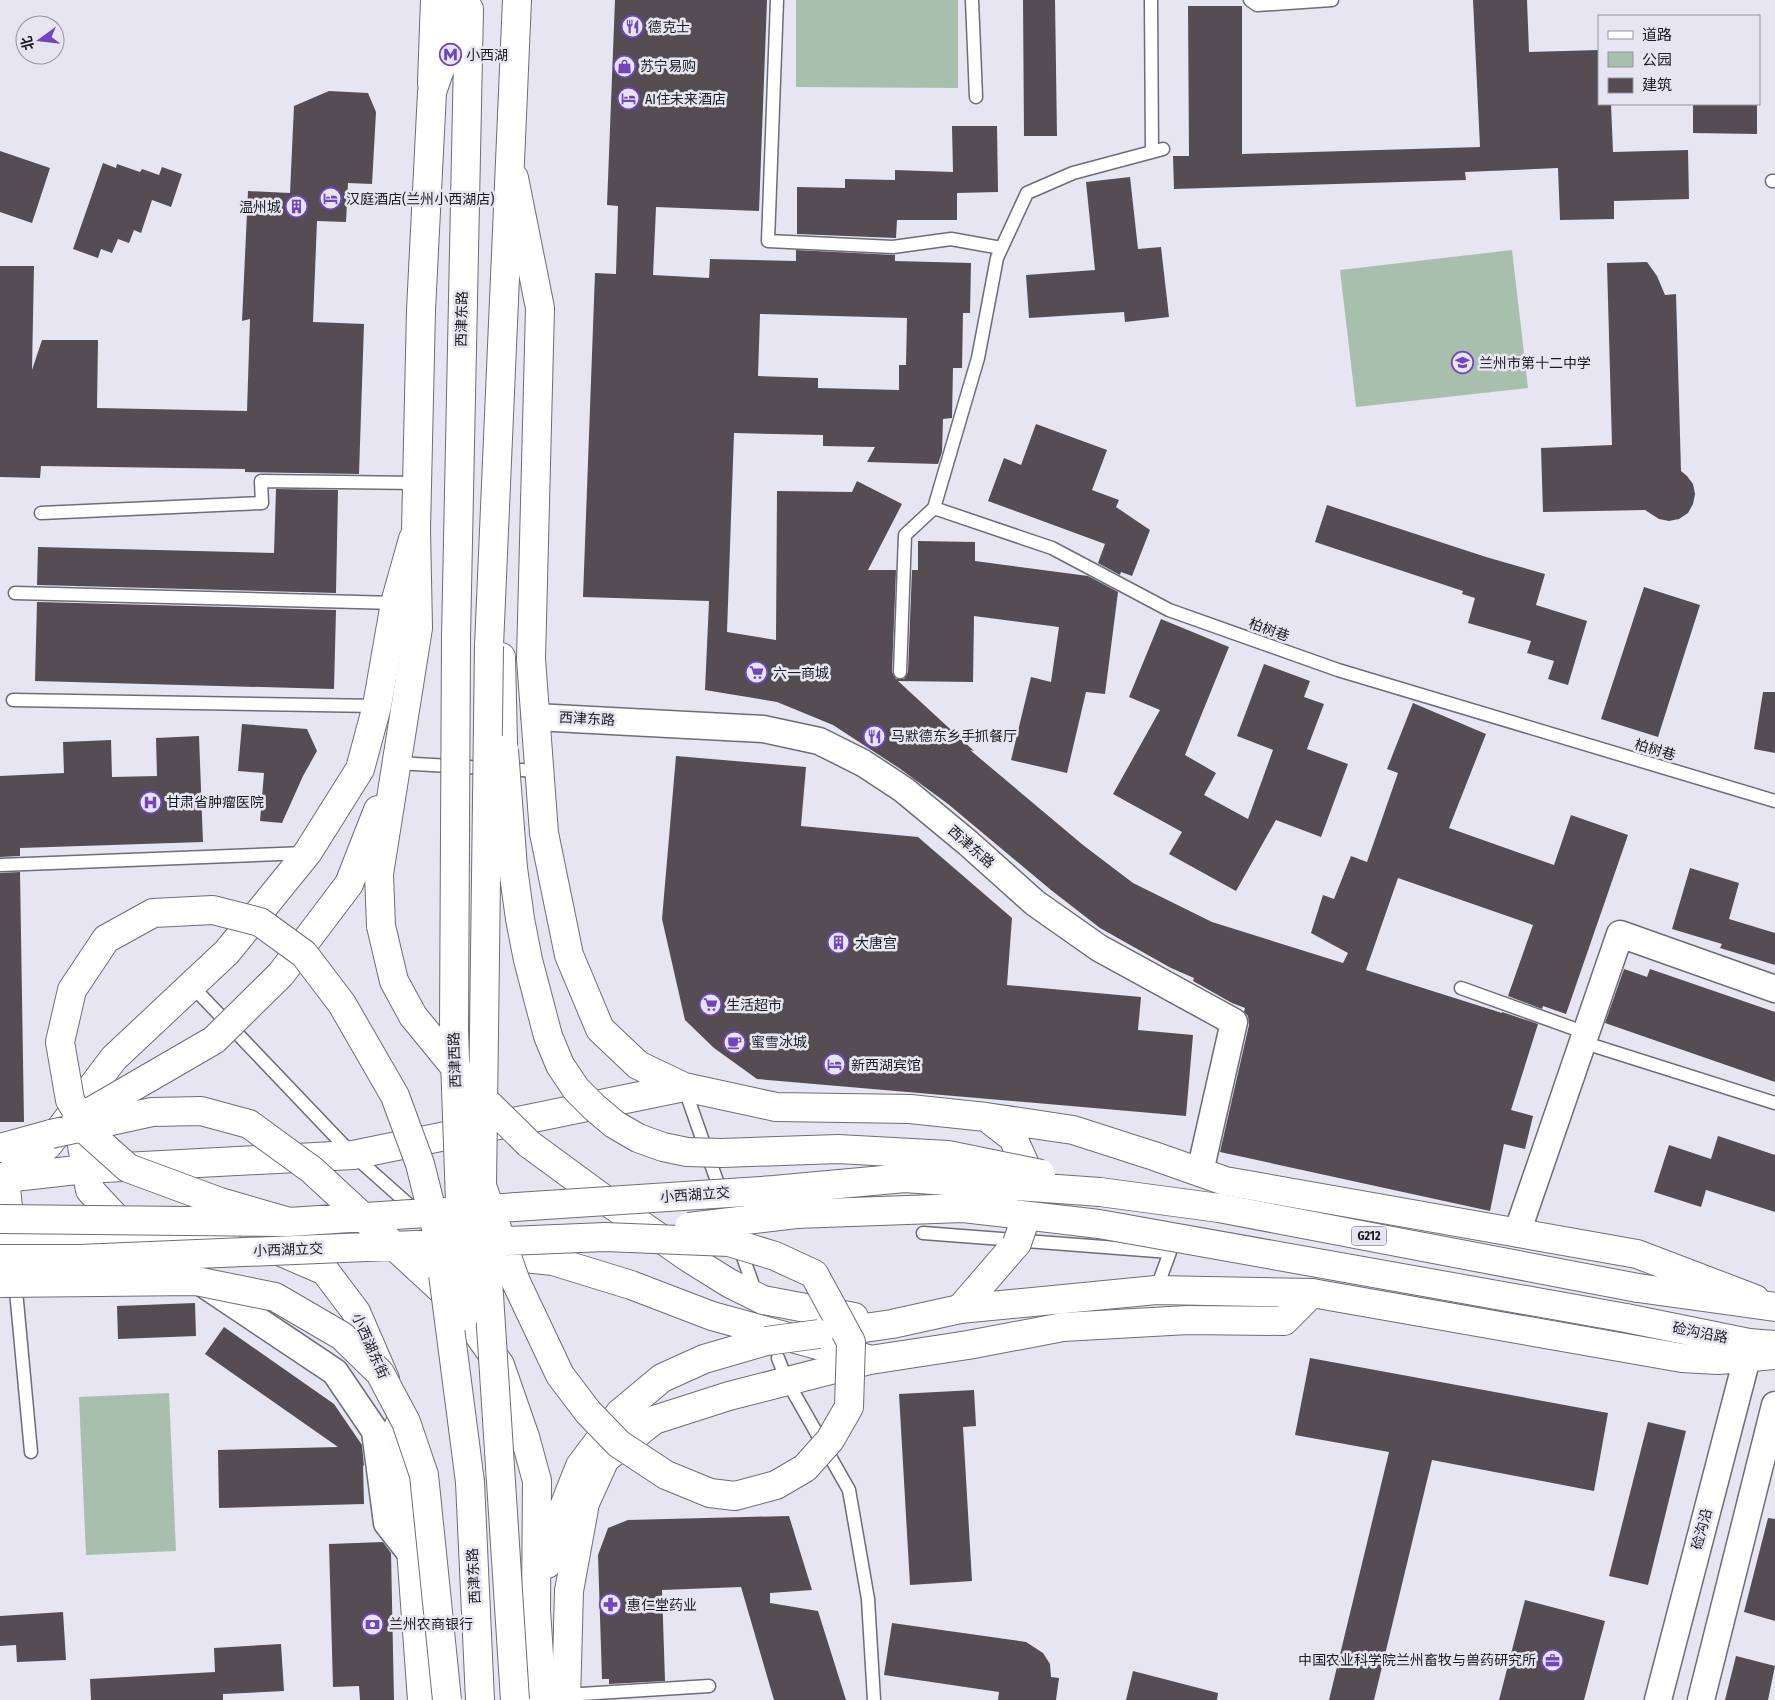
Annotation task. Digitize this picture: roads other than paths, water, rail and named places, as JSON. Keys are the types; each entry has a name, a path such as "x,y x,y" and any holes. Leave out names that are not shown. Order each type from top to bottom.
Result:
{"main road":[{"path":"435,0 421,310 416,530 418,628 379,874 381,926 394,982 412,1016 472,1088 529,1144 689,1258 741,1282 763,1300 892,1324"},
{"path":"432,92 464,0"},
{"name":"西津东路","path":"456,638 469,0"},
{"path":"515,1700 482,1186 489,646 517,0"},
{"path":"511,162 540,308 531,659 544,833 569,955 600,1029 638,1065 684,1088 776,1107 910,1109 1073,1130 1225,1181 1637,1254 1775,1307"},
{"path":"500,417 503,743 513,868 517,902 528,960 544,1020 560,1065 570,1081 594,1107 614,1124 638,1138 663,1147 687,1152 722,1153 838,1149 948,1155 1031,1171 1100,1192"},
{"path":"2,1178 48,1145 114,1058 227,952 308,852 360,769 377,706 395,603 416,530"},
{"name":"西津西路","path":"456,638 454,1031 470,1482"},
{"path":"51,1134 214,1040 281,974 349,884 397,762"},
{"path":"289,1222 220,1202 128,1168 90,1134 70,1100 60,1042 72,990 106,939 153,913 213,910 260,922 304,954 342,1004 395,1096 420,1164 438,1236 470,1482"},
{"path":"91,1088 81,1140 90,1190 138,1242"},
{"path":"2,1178 86,1169 353,1155 684,1088"},
{"path":"0,1148 51,1134 152,1112 201,1111 249,1124 312,1170 457,1304 500,1365 537,1481 536,1610 558,1698"},
{"path":"960,1309 1021,1231 1030,1205 1027,1169 1013,1138 986,1118"},
{"path":"2,1178 4,1252"},
{"name":"小西湖立交","path":"0,1220 289,1222 774,1190 905,1178 1100,1192"},
{"path":"482,1186 516,1282 560,1375 588,1412 620,1444 666,1475 710,1493 735,1496 776,1485 805,1468 830,1440 849,1407 851,1342 814,1274 775,1256 729,1242 606,1237"},
{"name":"G212","path":"1100,1192 1219,1208 1638,1288 1775,1307"},
{"name":"硷沟沿路","path":"606,1237 796,1214 963,1208 1099,1224 1626,1318 1749,1343 1775,1345"},
{"name":"小西湖立交","path":"4,1252 79,1259 606,1237"},
{"path":"251,1239 554,1261 631,1285 712,1316 870,1360"},
{"name":"小西湖东街","path":"4,1252 138,1242 251,1239 325,1271 356,1312 390,1392 403,1439 422,1700"},
{"path":"0,1283 196,1281 275,1297 342,1336 380,1373 406,1422 424,1475 447,1700"},
{"path":"558,1698 569,1591 585,1503 605,1459 654,1420 729,1396 777,1360 818,1334 892,1324 960,1309 1156,1290 1312,1293 1682,1358 1718,1360 1775,1355"},
{"path":"536,1610 554,1532 580,1466 620,1413 662,1378 704,1359 870,1360 968,1345 1063,1327 1188,1320 1284,1321 1312,1293"},
{"name":"西津东路","path":"470,1482 480,1700"}],"street":[{"name":"西津东路","path":"535,717 764,729 819,741 863,763 904,790 968,843 1034,903 1099,948 1234,1022 1200,1172"},
{"path":"1517,1233 1620,934 1775,989"},
{"path":"138,1242 335,1372 375,1431 387,1523 412,1555"},
{"name":"硷沟沿","path":"1658,1700 1747,1358"},
{"path":"1701,1700 1775,1405"}],"lane":[{"path":"777,0 768,241 893,247 951,239 1001,248"},
{"path":"972,0 976,97"},
{"path":"900,672 905,535 934,508 978,358 997,258 1027,193 1074,173 1157,150 1151,0"},
{"path":"1250,0 1257,5 1332,0"},
{"path":"40,513 262,503 260,481 417,483"},
{"name":"柏树巷","path":"934,508 1052,548 1169,610 1338,670 1775,802"},
{"path":"15,593 395,603"},
{"path":"13,700 377,706"},
{"path":"397,762 539,771"},
{"path":"0,865 308,852"},
{"path":"192,986 353,1155 438,1232 477,1254"},
{"path":"1461,988 1584,1038 1775,1103"},
{"path":"684,1088 741,1282"},
{"path":"923,1233 1170,1252 1156,1290"},
{"path":"4,1252 31,1452"},
{"path":"777,1360 849,1490 868,1599 874,1700"},
{"path":"558,1698 710,1686"}],"place":[{"name":"德克士","path":"632,27"},
{"name":"小西湖","path":"450,55"},
{"name":"苏宁易购","path":"624,66"},
{"name":"AI住未来酒店","path":"629,99"},
{"name":"汉庭酒店(兰州小西湖店)","path":"330,199"},
{"name":"温州城","path":"297,207"},
{"name":"兰州市第十二中学","path":"1463,363"},
{"name":"六一商城","path":"757,673"},
{"name":"马默德东乡手抓餐厅","path":"875,736"},
{"name":"甘肃省肿瘤医院","path":"150,802"},
{"name":"大唐宫","path":"839,943"},
{"name":"生活超市","path":"710,1005"},
{"name":"蜜雪冰城","path":"735,1042"},
{"name":"新西湖宾馆","path":"835,1065"},
{"name":"惠仁堂药业","path":"611,1605"},
{"name":"兰州农商银行","path":"373,1624"},
{"name":"中国农业科学院兰州畜牧与兽药研究所","path":"1552,1660"}]}
